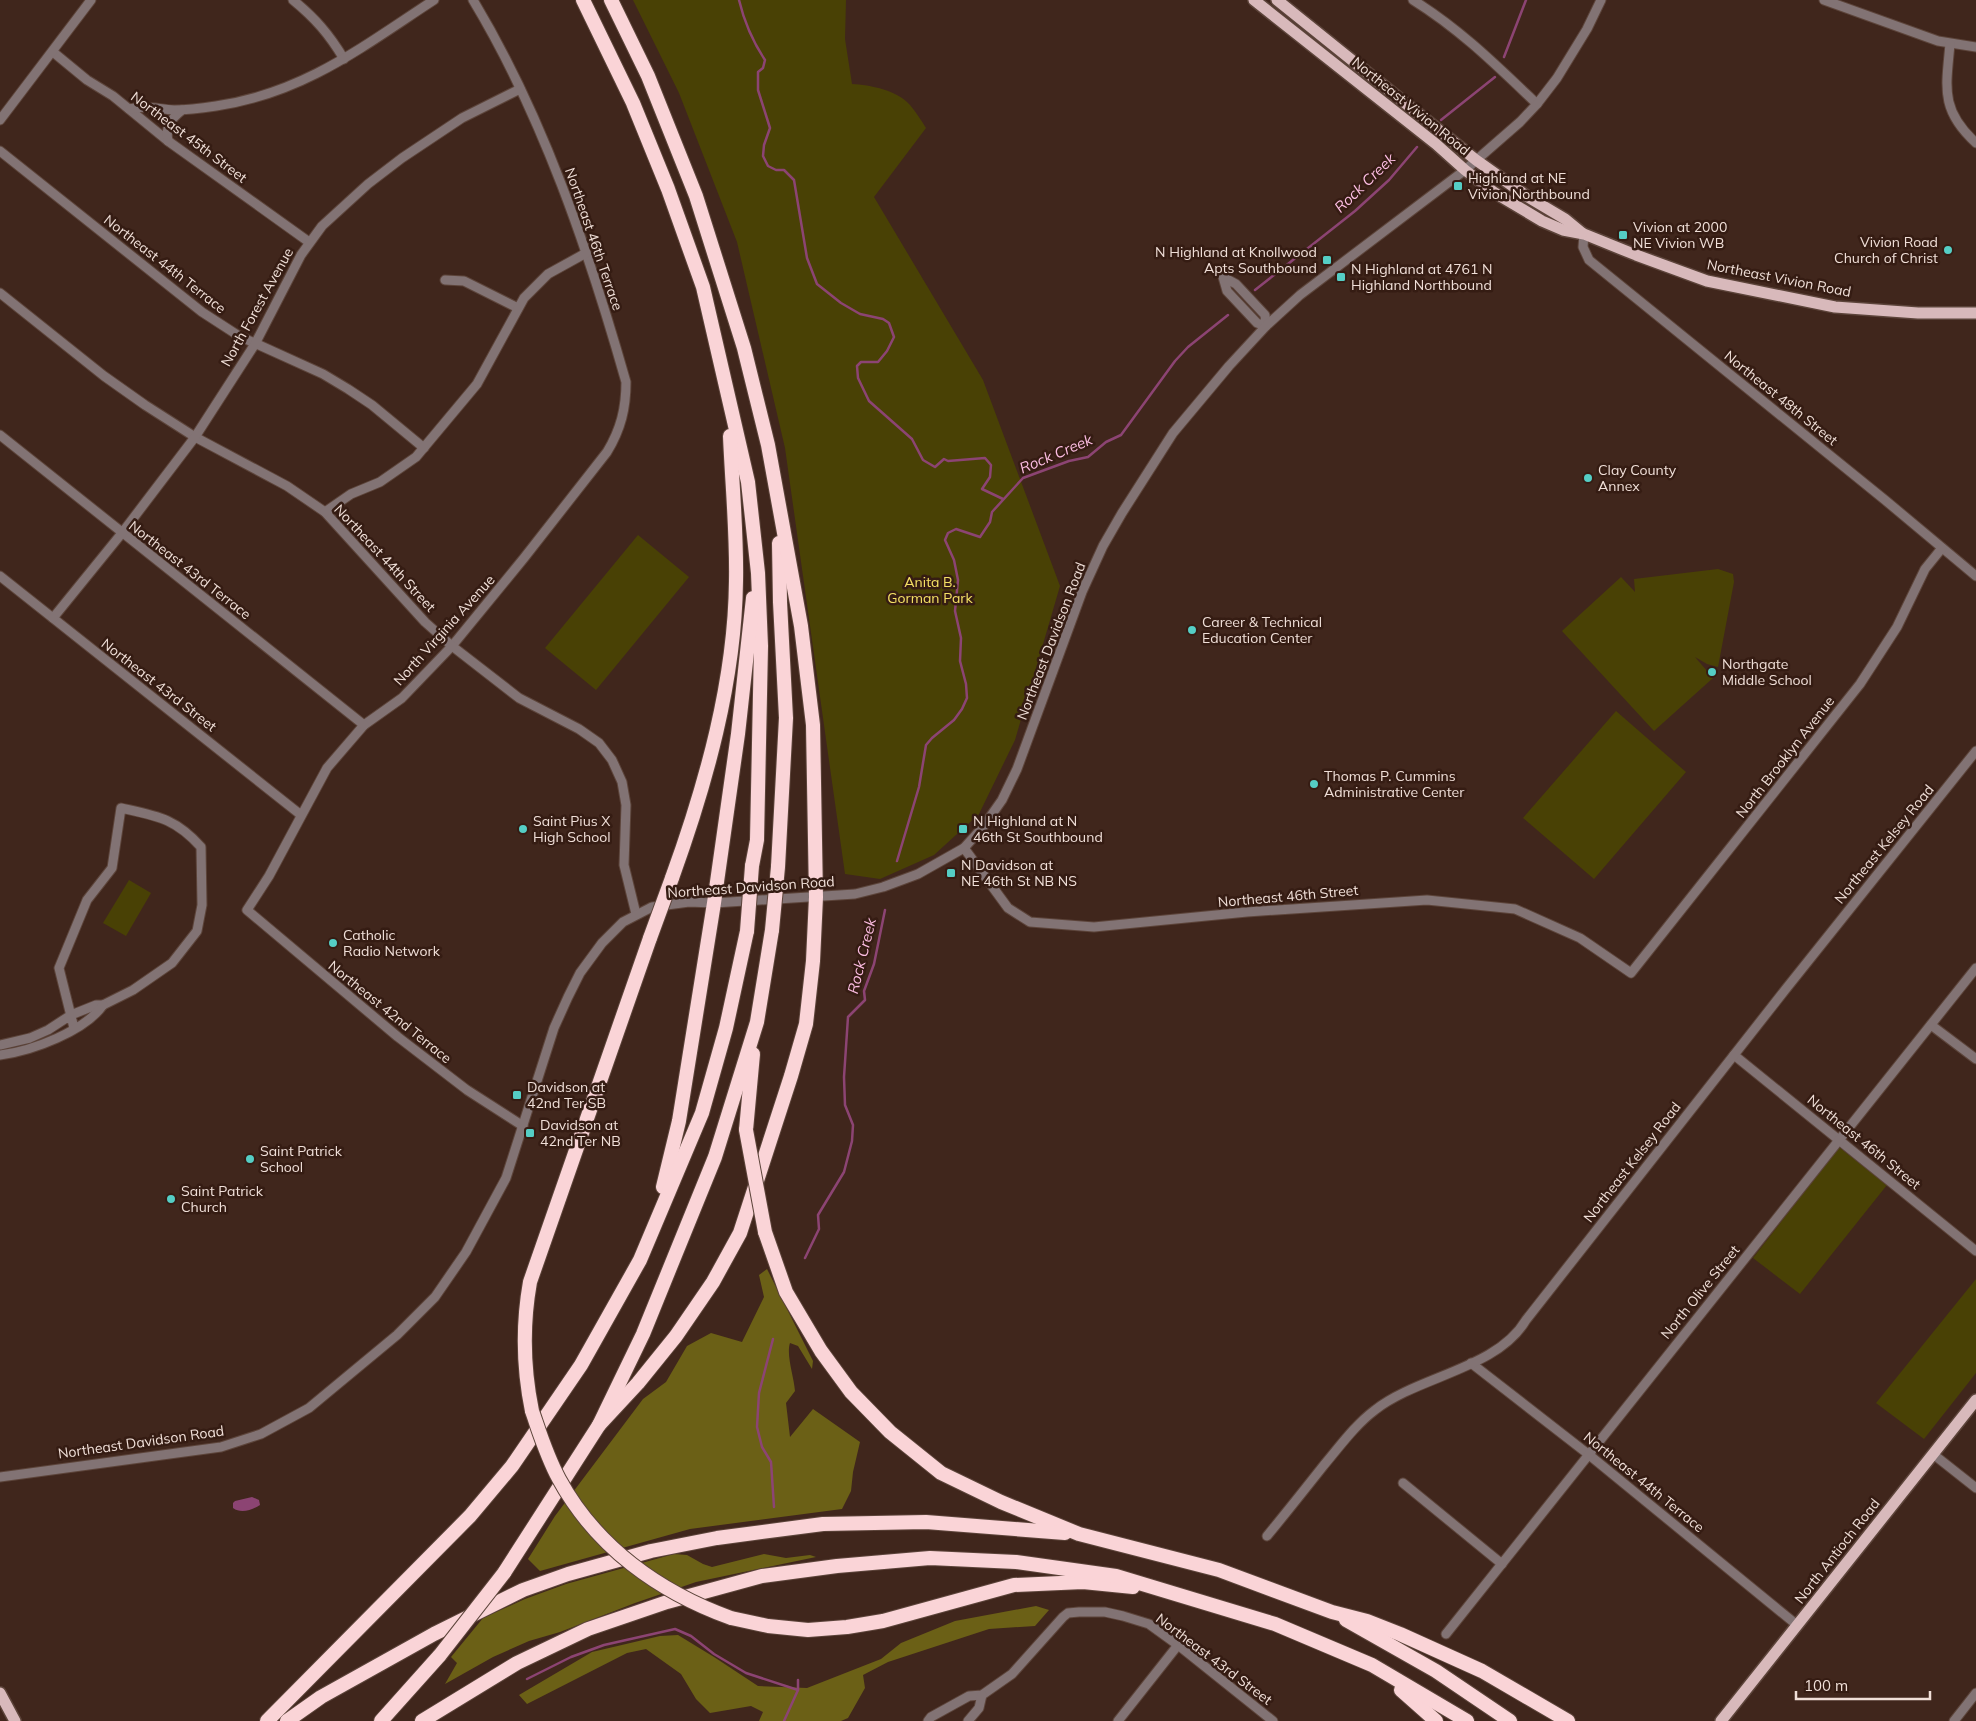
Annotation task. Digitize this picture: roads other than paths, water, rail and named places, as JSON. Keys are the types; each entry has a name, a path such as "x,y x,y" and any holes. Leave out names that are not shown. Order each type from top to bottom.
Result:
{"highway":[{"path":"267,1721 470,1516 512,1466 582,1365 640,1260 702,1113 726,1028 747,931 752,866 757,840 761,646 758,573 748,482 703,287 668,189 633,103 583,0"},
{"path":"599,1425 638,1383 676,1336 713,1282 740,1233 786,1093 806,1024 813,961 816,897 813,725 801,626 768,445 744,348 696,196 648,76 611,0"},
{"path":"729,403 736,582 732,633 717,728 706,776 692,822 530,1282 525,1310 523,1347 526,1384 532,1411 546,1452 559,1479 584,1518 620,1555 648,1578 689,1602 731,1618 768,1626 808,1630 847,1627 883,1621 1014,1585 1083,1582 1166,1591"},
{"path":"778,499 780,602 786,718 778,867 772,930 756,1022 746,1130 765,1232 786,1292 821,1351 851,1392 890,1432 942,1474 1001,1502 1079,1534 1219,1570 1332,1612 1367,1621 1450,1655 1482,1671 1568,1721"},
{"path":"640,1260 658,1206 677,1130 714,903 738,734 751,606 758,573"},
{"path":"381,1721 440,1655 504,1573 599,1425 643,1334 715,1157 756,1022"},
{"path":"287,1721 321,1697 434,1634 523,1590 568,1574 651,1551 717,1538 823,1524 926,1522 1079,1534"},
{"path":"422,1721 517,1663 588,1629 667,1602 762,1576 837,1566 930,1558 1016,1562 1116,1576 1275,1624 1372,1665 1466,1721"},
{"path":"1332,1612 1436,1671 1510,1721"},
{"path":"1372,1665 1436,1721"}],"main road":[{"name":"Northeast Vivion Road","path":"1254,0 1465,170 1496,193 1542,221 1563,230 1584,234 1636,256 1707,281 1835,307 1918,313 1976,312"},
{"name":"Northeast Vivion Road","path":"1278,0 1476,160 1528,197 1565,219 1584,234"},
{"name":"North Antioch Road","path":"1721,1721 1976,1400"},
{"path":"0,1693 12,1720"}],"street":[{"path":"0,120 91,0"},
{"path":"293,0 310,14 330,35 344,59"},
{"path":"129,109 143,106 183,110 225,105 272,93 321,72 344,59 434,0"},
{"name":"Northeast 46th Terrace","path":"473,0 520,89 567,197 626,382 624,413"},
{"path":"1413,0 1463,34 1537,104"},
{"name":"Northeast Davidson Road","path":"0,1477 221,1446 267,1431 309,1408 397,1335 436,1297 466,1252 506,1178 554,1028 580,973 602,944 623,922 636,914 652,908 680,903 714,903 855,894 883,887 918,874 964,848 983,827 1002,800 1017,769 1082,592 1103,546 1173,433 1229,366 1266,326 1330,270 1465,170 1520,122 1557,78 1587,29 1600,0"},
{"path":"1824,0 1950,44 1976,46"},
{"path":"1950,44 1946,88 1951,111 1965,133 1976,143"},
{"name":"Northeast 45th Street","path":"53,52 168,141 309,242"},
{"name":"North Forest Avenue","path":"53,618 122,533 195,437 255,344 309,242 336,212 402,158 462,118 520,89"},
{"path":"168,141 167,135 170,120 183,110"},
{"name":"Northeast 44th Terrace","path":"0,151 202,312 255,344 323,374 348,389 372,405 424,448"},
{"name":"Northeast 48th Street","path":"1584,234 1583,247 1589,260 1976,576"},
{"path":"325,512 351,494 380,482 416,457 477,384 518,308 535,285 548,274 586,253"},
{"path":"1223,277 1236,284 1266,315 1266,326 1257,323 1227,290 1223,277"},
{"path":"445,280 464,281 518,308"},
{"name":"Northeast 44th Street","path":"0,292 104,376 145,405 195,437 287,486 325,512 425,622 452,646 519,698 591,736 606,750 622,782 625,799 624,865 636,914"},
{"name":"North Virginia Avenue","path":"247,910 269,876 300,815 327,768 364,725 402,698 452,646 607,452 615,439 624,413"},
{"name":"Northeast 43rd Terrace","path":"0,435 364,725"},
{"name":"North Brooklyn Avenue","path":"1632,973 1860,684 1897,627 1925,569 1942,548"},
{"name":"Northeast 43rd Street","path":"0,576 300,815"},
{"name":"Northeast Kelsey Road","path":"1267,1536 1346,1438 1375,1410 1389,1400 1500,1348 1516,1336 1526,1320 1734,1055 1976,751"},
{"path":"0,1044 30,1038 71,1016 96,1005 103,1005 133,990 172,964 197,931 202,905 201,847 187,832 172,822 121,808 112,868 87,900 59,968 71,1016 74,1028"},
{"name":"Northeast 46th Street","path":"964,848 1008,908 1030,922 1094,927 1247,912 1427,900 1516,910 1580,938 1632,973"},
{"name":"Northeast 42nd Terrace","path":"247,910 398,1037 461,1086 522,1126"},
{"name":"North Olive Street","path":"1446,1634 1976,968"},
{"path":"0,1055 34,1047 74,1028 97,1014 103,1005"},
{"path":"1932,1025 1976,1059"},
{"name":"Northeast 46th Street","path":"1734,1055 1976,1251"},
{"name":"Northeast 44th Terrace","path":"1471,1363 1588,1454 1797,1625"},
{"path":"1933,1454 1976,1488"},
{"path":"1404,1482 1502,1564"},
{"name":"Northeast 43rd Street","path":"982,1695 1012,1674 1053,1626 1068,1613 1105,1612 1150,1624 1273,1721"},
{"path":"1118,1721 1178,1645"},
{"path":"1954,1721 1976,1693"},
{"path":"928,1721 931,1717 969,1696 982,1695 979,1708 968,1721"}],"waterway":[{"path":"739,0 749,31 765,60 763,68 758,72 758,90 770,128 764,145 763,156 768,166 776,170 784,170 794,180 807,258 817,284 841,303 860,314 883,319 889,323 894,337 887,351 878,362 861,362 857,366 858,378 869,401 912,439 923,460 935,467 944,459 948,461 985,458 991,465 990,477 982,489 1003,499"},
{"name":"Rock Creek","path":"1504,57 1526,0"},
{"name":"Rock Creek","path":"1441,120 1495,77"},
{"name":"Rock Creek","path":"1255,290 1355,211 1389,180 1417,147"},
{"name":"Rock Creek","path":"897,861 919,787 926,745 954,720 967,698 966,684 960,661 961,638 955,611 958,580 954,560 945,540 948,533 956,529 980,537 990,522 992,512 1023,478 1069,461 1088,457 1106,442 1121,435 1175,361 1188,347 1228,315"},
{"name":"Rock Creek","path":"805,1258 819,1229 818,1215 844,1172 852,1141 853,1125 845,1105 844,1077 848,1017 865,1000 864,991 874,964 885,910"},
{"name":"Rock Creek","path":"773,1339 759,1393 757,1427 762,1447 771,1462 774,1507"},
{"path":"527,1679 571,1657 604,1645 675,1629 691,1636 714,1654 746,1673 798,1690"},
{"name":"Rock Creek","path":"784,1721 798,1690 798,1680"}],"place":[{"name":"Highland at NE Vivion Northbound","path":"1458,186"},
{"name":"Vivion at 2000 NE Vivion WB","path":"1623,235"},
{"name":"Vivion Road Church of Christ","path":"1948,250"},
{"name":"N Highland at Knollwood Apts Southbound","path":"1327,260"},
{"name":"N Highland at 4761 N Highland Northbound","path":"1341,277"},
{"name":"Clay County Annex","path":"1588,478"},
{"name":"Career & Technical Education Center","path":"1192,630"},
{"name":"Northgate Middle School","path":"1712,672"},
{"name":"Thomas P. Cummins Administrative Center","path":"1314,784"},
{"name":"Saint Pius X High School","path":"523,829"},
{"name":"N Highland at N 46th St Southbound","path":"963,829"},
{"name":"N Davidson at NE 46th St NB NS","path":"951,873"},
{"name":"Catholic Radio Network","path":"333,943"},
{"name":"Davidson at 42nd Ter SB","path":"517,1095"},
{"name":"Davidson at 42nd Ter NB","path":"530,1133"},
{"name":"Saint Patrick School","path":"250,1159"},
{"name":"Saint Patrick Church","path":"171,1199"}],"park label":[{"name":"Anita B. Gorman Park","path":"930,590"}]}
